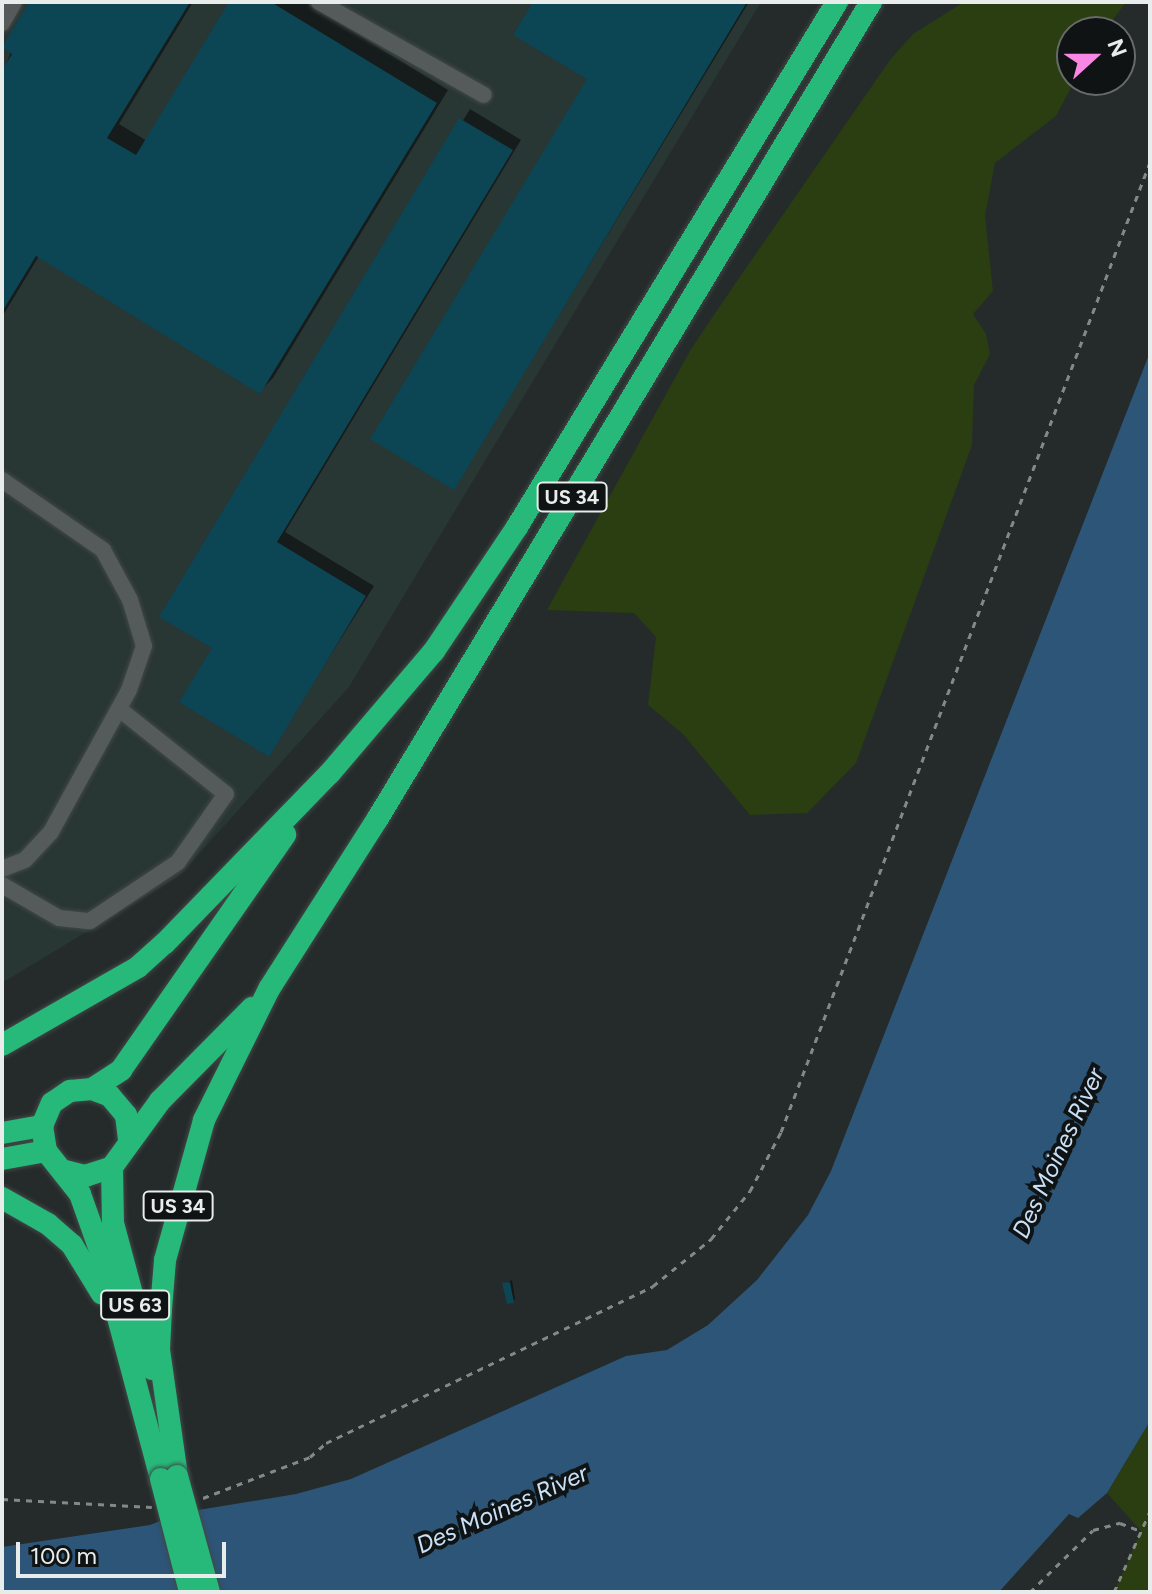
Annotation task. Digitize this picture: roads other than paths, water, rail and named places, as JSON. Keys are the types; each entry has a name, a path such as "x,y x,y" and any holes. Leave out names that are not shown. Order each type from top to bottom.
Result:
{"highway":[{"path":"703,225 820,2"},
{"name":"US 34","path":"42,1126 52,1103 70,1091 92,1089 121,1070 330,773 434,651 703,225 837,2"},
{"name":"US 34","path":"190,1592 169,1478 170,1440 159,1349 165,1260 204,1120 269,989 378,818 871,2"},
{"path":"809,101 889,2"},
{"path":"2,1045 138,967 330,773"},
{"path":"65,1171 85,1176 112,1167 129,1140 269,989"},
{"path":"92,1089 110,1096 126,1115 129,1140"},
{"path":"2,1133 42,1126 46,1151 2,1159"},
{"name":"US 34","path":"46,1151 65,1171 80,1194 101,1253 125,1348 209,1592"},
{"name":"US 63","path":"112,1167 113,1223 170,1440"},
{"name":"US 63","path":"2,1198 48,1224 72,1245 92,1271 125,1348"}],"lane":[{"path":"2,23 14,2"},
{"path":"319,2 484,95"},
{"path":"2,480 103,550 130,600 144,646 119,709 51,832 25,860 2,869"},
{"path":"2,885 59,918 90,921 178,862 226,794 119,709"}],"water":[{"name":"Des Moines River","path":"1150,352 1150,1421 1107,1493 1078,1518 1069,1514 999,1592 2,1592 2,1547 150,1525 180,1513 296,1494 351,1479 626,1356 667,1350 708,1325 757,1280 808,1215 831,1171"}]}
